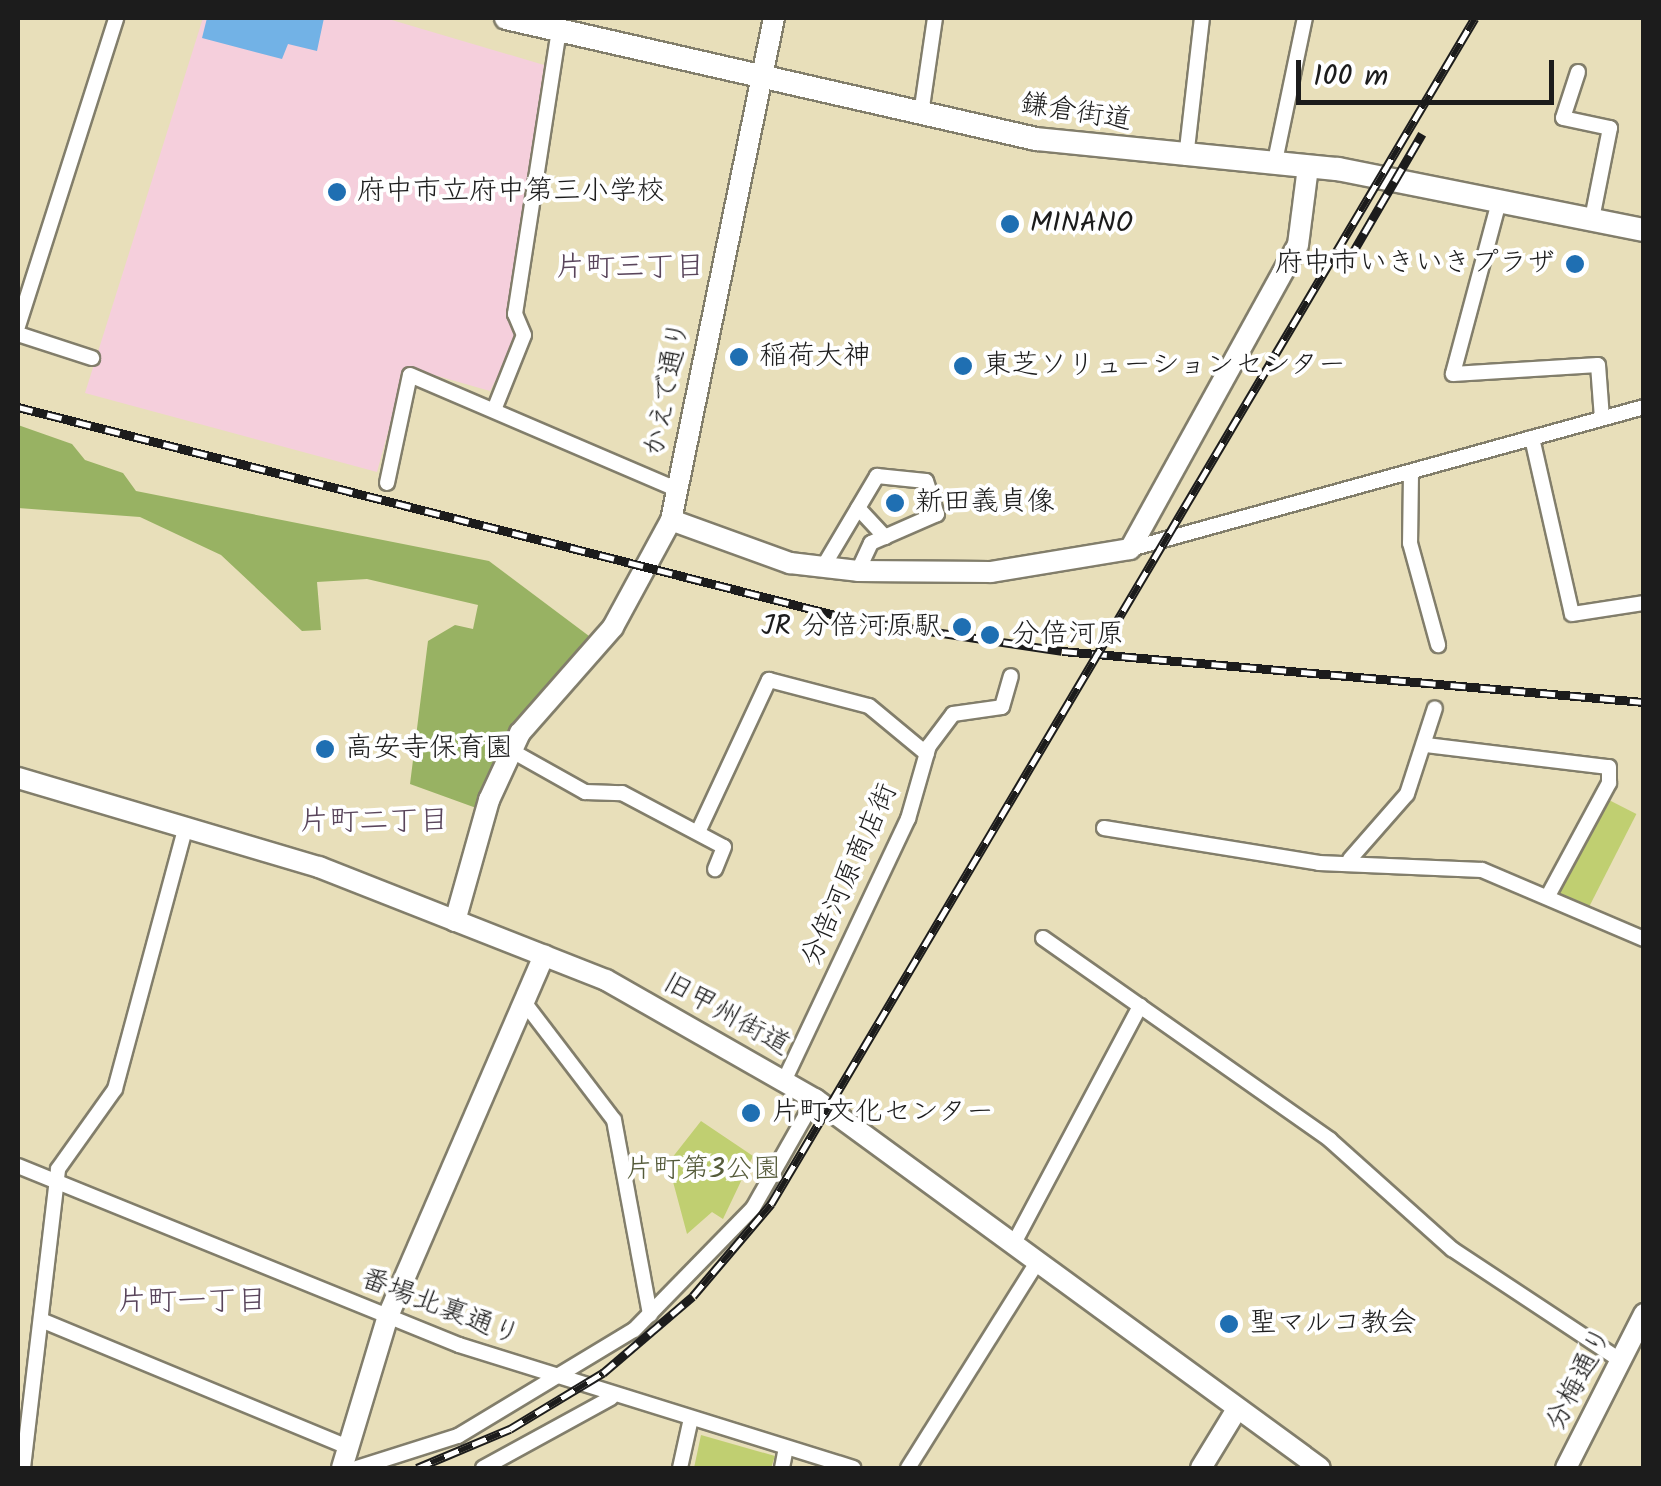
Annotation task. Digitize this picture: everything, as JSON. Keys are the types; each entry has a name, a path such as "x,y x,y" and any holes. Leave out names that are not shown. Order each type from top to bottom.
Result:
{"main road":[{"name":"鎌倉街道","path":"506,18 558,35 920,114 1186,158 1308,168 1500,198 1644,230"}],"street":[{"path":"18,326 116,18"},
{"name":"かえで通り","path":"512,751 612,628 670,520 756,77 774,18"},
{"path":"920,114 935,18"},
{"path":"1186,158 1202,18"},
{"path":"1274,166 1305,18"},
{"path":"496,405 524,335 515,314 558,35"},
{"path":"1578,72 1563,118 1610,128 1592,219"},
{"path":"1130,549 1298,246 1308,168"},
{"path":"1500,198 1454,374 1598,364 1602,418"},
{"path":"18,334 92,358"},
{"path":"387,483 410,375 496,405 678,490"},
{"path":"670,520 822,567 858,571 1030,569 1130,549 1644,407"},
{"path":"1532,438 1572,614 1644,603"},
{"path":"822,567 877,476 891,472 936,490 929,522 871,543 858,571"},
{"path":"1411,474 1410,542 1438,644"},
{"path":"858,508 885,537"},
{"name":"分倍河原商店街","path":"784,1079 908,819 927,754 953,714 1002,708 1012,676"},
{"path":"698,832 769,680 868,706 927,754"},
{"path":"1350,859 1407,794 1426,745 1434,708"},
{"path":"1426,745 1609,767 1610,783 1548,896"},
{"path":"454,922 512,751 585,792 622,793 724,847 715,869"},
{"name":"旧甲州街道","path":"18,778 186,825 544,955 784,1079 1320,1468"},
{"path":"23,1468 56,1181 115,1090 186,825"},
{"path":"1104,828 1320,863 1350,859 1482,870 1644,940"},
{"path":"1043,938 1330,1140 1452,1250 1620,1360"},
{"path":"342,1468 388,1316 544,955"},
{"path":"524,1002 614,1120 650,1314"},
{"path":"1013,1244 1140,1006"},
{"path":"357,1468 458,1436 562,1381 650,1314 753,1208 815,1099"},
{"name":"番場北裏通り","path":"18,1166 388,1316 562,1381 690,1423 853,1468"},
{"path":"908,1468 1037,1262"},
{"name":"分梅通り","path":"1566,1468 1644,1314"},
{"path":"41,1320 348,1447"},
{"path":"18,1363 36,1367"},
{"path":"483,1468 611,1398"},
{"path":"1200,1468 1236,1408"},
{"path":"680,1468 690,1423"},
{"path":"782,1468 786,1448"}],"shaded area":[{"name":"府中市立府中第三小学校","path":"203,18 385,18 544,65 508,319 516,340 490,391 406,367 377,472 85,393"}],"green space":[{"path":"18,425 72,444 85,460 123,473 136,491 489,561 593,639 479,809 410,784 428,641 455,625 473,629 478,605 367,579 317,582 321,630 302,631 221,555 140,517 18,508"},
{"path":"1607,799 1636,814 1586,912 1557,897"},
{"name":"片町第3公園","path":"701,1121 753,1156 723,1219 712,1212 687,1234 668,1163"},
{"path":"701,1435 775,1456 771,1468 694,1468"}],"water":[{"path":"207,18 324,18 317,51 288,44 282,59 202,38"}],"railway":[{"path":"417,1468 510,1429 603,1373 693,1296 771,1204 1475,18"},
{"path":"1349,259 1422,134"},
{"path":"18,407 855,620 1062,651 1644,702"}],"place":[{"name":"府中市立府中第三小学校","path":"337,192"},
{"name":"MINANO","path":"1010,224"},
{"name":"府中市いきいきプラザ","path":"1575,264"},
{"name":"稲荷大神","path":"739,357"},
{"name":"東芝ソリューションセンター","path":"963,366"},
{"name":"新田義貞像","path":"895,503"},
{"name":"JR 分倍河原駅","path":"962,627"},
{"name":"分倍河原","path":"990,635"},
{"name":"高安寺保育園","path":"325,749"},
{"name":"片町文化センター","path":"751,1113"},
{"name":"聖マルコ教会","path":"1229,1324"}],"district":[{"name":"片町三丁目","path":"630,268"},
{"name":"片町二丁目","path":"374,822"},
{"name":"片町一丁目","path":"192,1302"}]}
